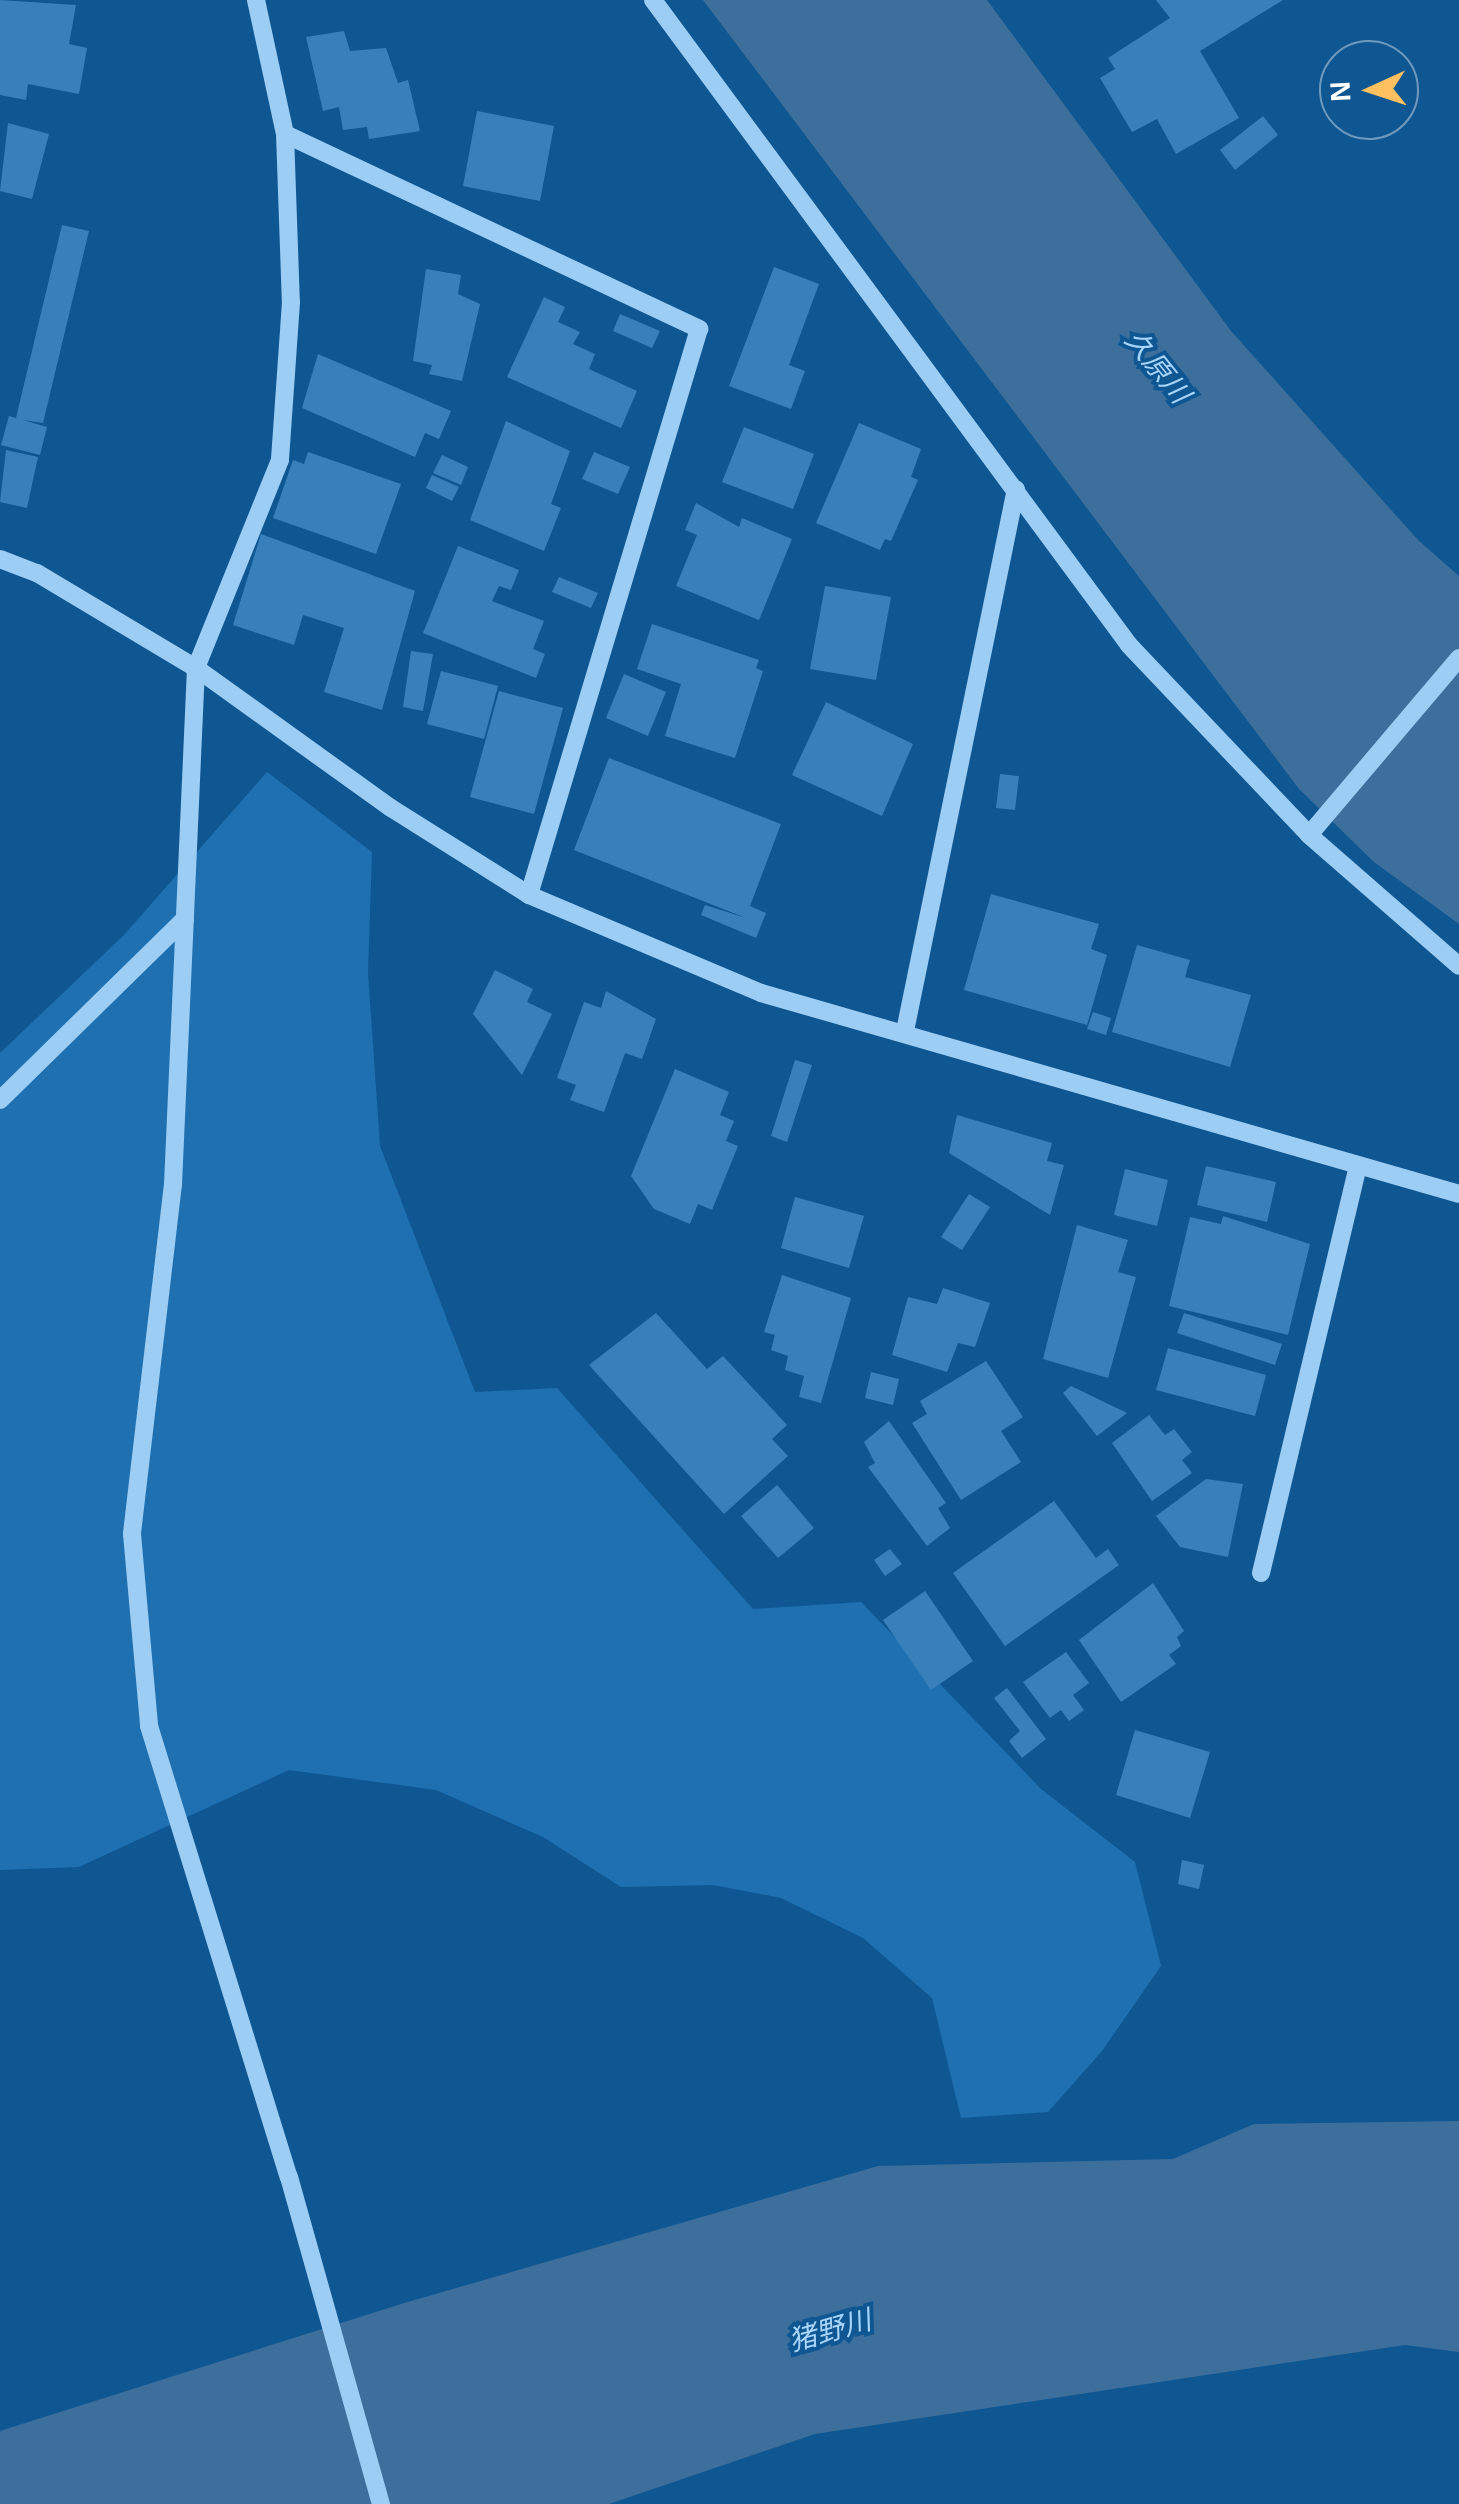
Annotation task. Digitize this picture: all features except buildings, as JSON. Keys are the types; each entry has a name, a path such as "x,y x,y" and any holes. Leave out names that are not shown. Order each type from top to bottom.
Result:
{"street":[{"path":"256,0 285,134 291,302 280,460 196,668 173,1184 132,1534 149,1726 381,2504"},
{"path":"653,0 1129,645 1309,835 1459,966"},
{"path":"285,134 699,329 529,895"},
{"path":"905,1031 1016,489"},
{"path":"0,559 38,573 196,668 392,808 529,895 761,993 905,1031 1459,1194"},
{"path":"1309,835 1459,658"},
{"path":"0,1100 185,919"},
{"path":"1262,1573 1358,1166"}],"shaded area":[{"path":"267,772 372,852 368,973 380,1146 475,1392 557,1388 753,1609 861,1602 1041,1789 1135,1862 1161,1966 1102,2051 1048,2112 961,2118 932,1998 863,1938 781,1898 713,1885 621,1887 543,1837 436,1790 289,1770 79,1867 0,1870 0,1053 124,935"}],"water":[{"name":"久原川","path":"703,0 987,0 1231,331 1418,540 1459,576 1459,924 1374,862 1299,789"},
{"name":"猪野川","path":"1459,2121 1459,2352 1405,2345 815,2434 609,2504 0,2504 0,2431 401,2304 878,2166 1173,2159 1254,2124"}]}
